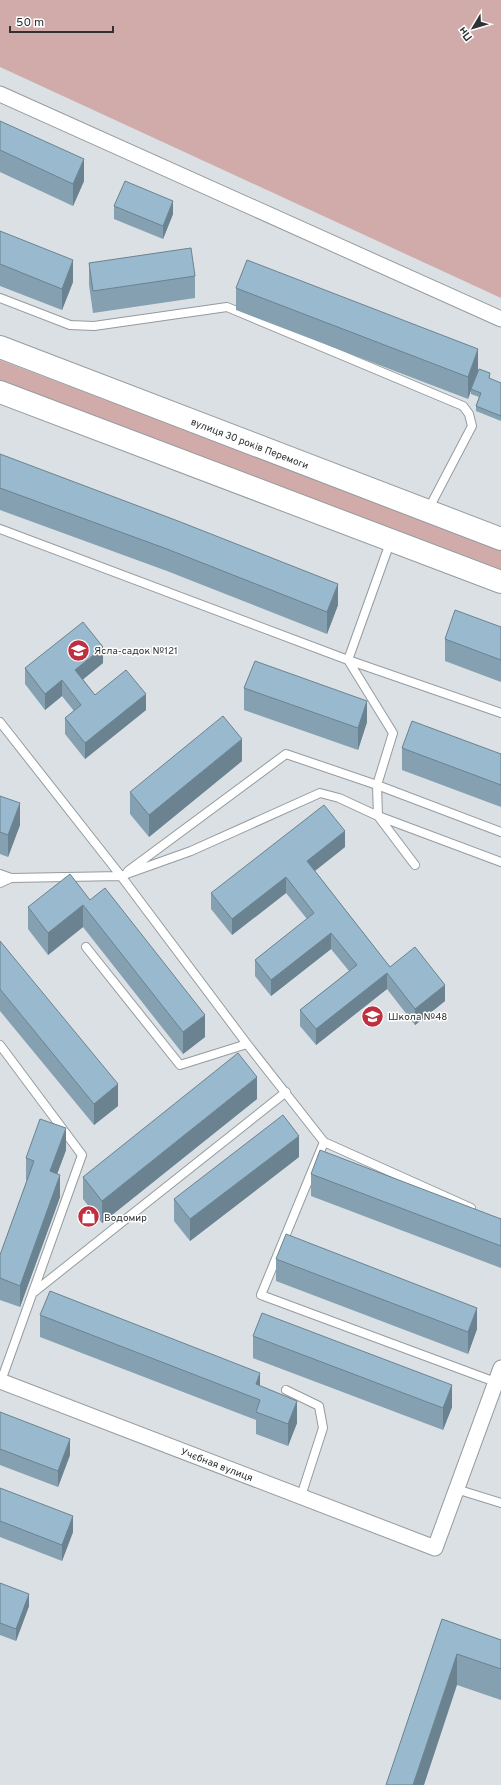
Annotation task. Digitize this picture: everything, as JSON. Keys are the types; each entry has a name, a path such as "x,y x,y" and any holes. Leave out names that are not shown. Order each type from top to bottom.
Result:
{"street":[{"path":"0,94 501,319"},
{"name":"вулиця 30 років Перемоги","path":"0,347 501,539"},
{"path":"0,392 501,582"},
{"path":"456,1489 498,1383 501,1368"},
{"name":"Учєбная вулиця","path":"1,1381 435,1548 456,1489"}],"lane":[{"path":"0,298 70,324 94,326 227,307 463,406 469,414 472,426 428,511"},
{"path":"0,529 348,660 501,713"},
{"path":"348,660 391,540"},
{"path":"348,660 393,733 377,785 378,816 415,865"},
{"path":"0,722 121,876 247,1044 324,1142 480,1212"},
{"path":"121,876 286,754 377,785 501,832"},
{"path":"0,874 11,878 121,876 191,852 320,793 339,798 378,816 501,862"},
{"path":"0,884 11,878"},
{"path":"86,947 180,1065 247,1044"},
{"path":"0,1045 82,1155 1,1381"},
{"path":"33,1292 286,1092"},
{"path":"324,1142 261,1296 498,1383"},
{"path":"286,1390 319,1406 323,1428 301,1496"},
{"path":"456,1489 501,1503"}],"shaded area":[{"path":"0,0 501,0 501,298 0,67"},
{"path":"0,360 501,550 501,571 0,381"}],"building":[{"path":"0,121 84,159 73,184 0,150"},
{"path":"125,181 173,201 163,226 114,206"},
{"path":"0,231 73,260 62,289 0,264"},
{"path":"191,248 195,276 93,291 89,263"},
{"path":"247,260 478,349 468,377 236,288"},
{"path":"479,369 490,373 489,378 501,383 501,416 476,406 481,393 471,389"},
{"path":"0,454 178,521 338,584 327,612 167,549 0,488"},
{"path":"455,610 501,627 501,660 445,639"},
{"path":"83,622 103,647 75,670 95,695 126,670 146,694 85,743 65,718 81,705 62,680 45,694 25,668"},
{"path":"255,661 367,701 358,728 244,688"},
{"path":"223,716 242,739 149,815 130,792"},
{"path":"412,721 501,754 501,785 402,748"},
{"path":"0,796 20,803 8,835 0,832"},
{"path":"324,805 345,831 307,861 390,967 415,947 445,985 415,1009 387,973 316,1029 300,1010 357,965 331,933 271,980 255,960 314,913 286,877 232,919 211,893"},
{"path":"70,874 90,900 105,888 205,1015 183,1032 83,905 48,933 28,907"},
{"path":"0,941 118,1084 94,1104 0,989"},
{"path":"238,1053 257,1077 102,1201 83,1177"},
{"path":"283,1115 299,1136 190,1219 174,1199"},
{"path":"40,1119 66,1128 50,1171 60,1175 20,1286 0,1278 0,1255 34,1161 26,1158"},
{"path":"320,1150 501,1219 501,1246 311,1174"},
{"path":"286,1234 477,1308 468,1332 276,1259"},
{"path":"50,1291 260,1373 256,1384 297,1401 288,1424 256,1412 260,1400 40,1315"},
{"path":"262,1313 452,1385 443,1408 253,1336"},
{"path":"0,1412 70,1439 58,1471 0,1449"},
{"path":"0,1488 73,1516 62,1545 0,1521"},
{"path":"0,1583 29,1594 16,1629 0,1623"},
{"path":"442,1619 501,1640 501,1669 457,1654 413,1785 386,1785"}],"place":[{"name":"Ясла-садок №121","path":"79,650"},
{"name":"Школа №48","path":"372,1016"},
{"name":"Водомир","path":"89,1217"}]}
